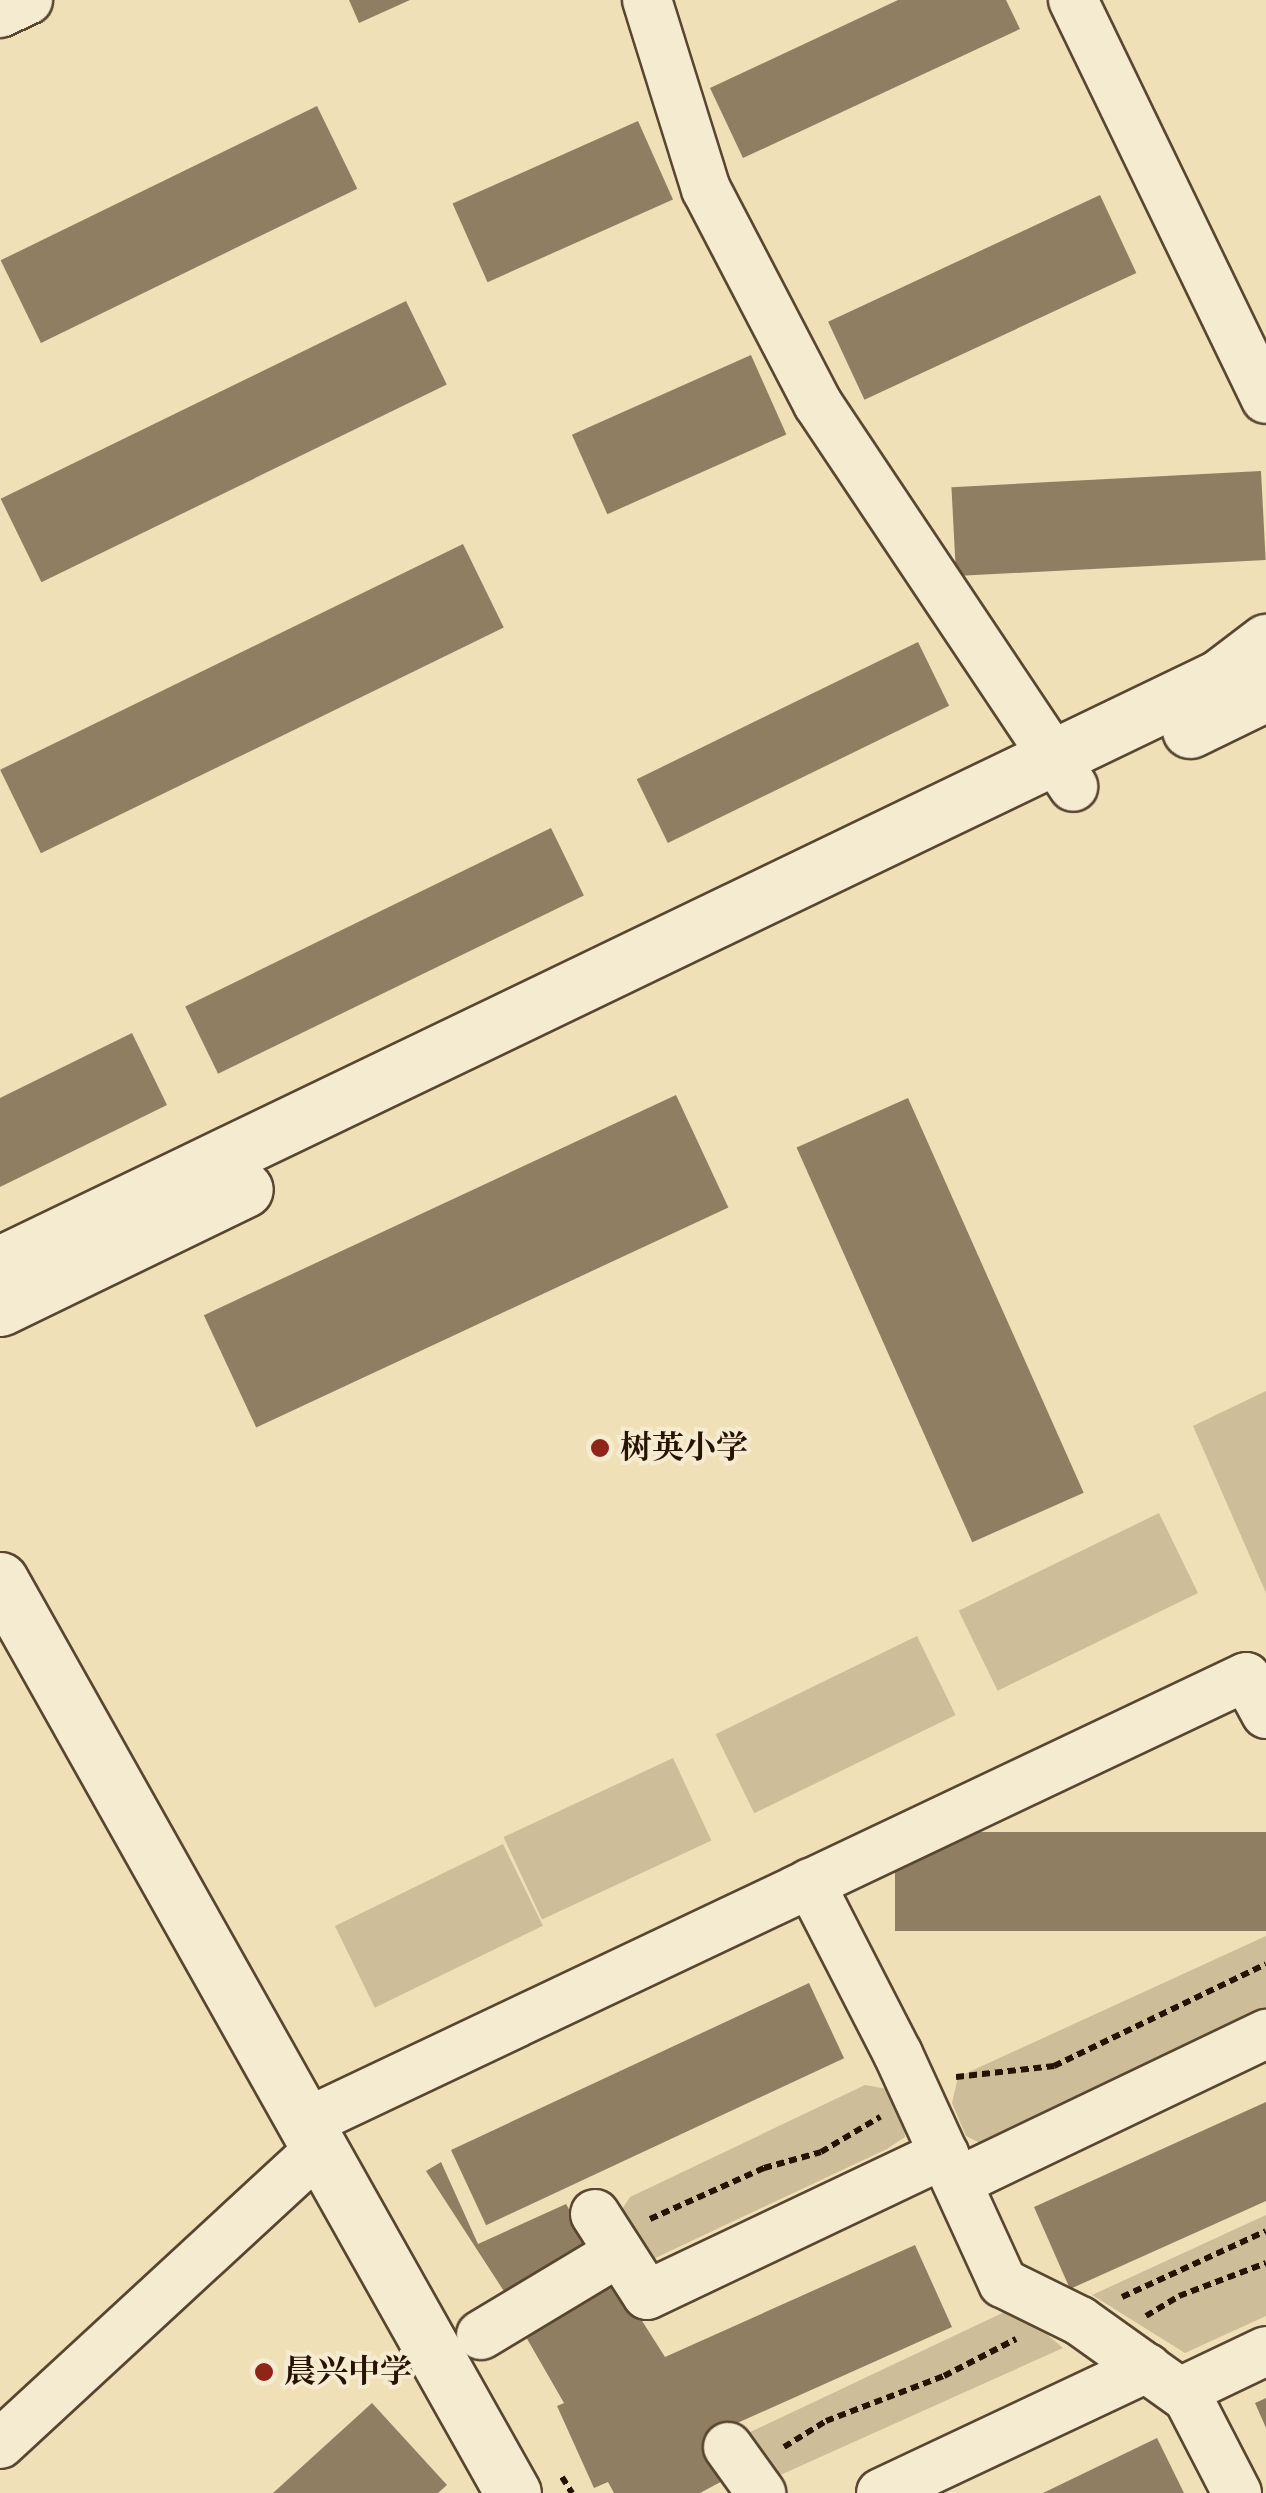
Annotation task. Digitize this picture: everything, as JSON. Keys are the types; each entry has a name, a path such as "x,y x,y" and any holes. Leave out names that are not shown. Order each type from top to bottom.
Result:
{"street":[{"path":"0,13 28,0"},
{"path":"648,0 706,189 818,404 1063,772"},
{"path":"1072,0 1266,399"},
{"path":"0,1308 1063,772 1220,677 1266,642"},
{"path":"0,1264 1063,772 1266,693"},
{"path":"0,1580 513,2493"},
{"path":"0,2444 312,2136 810,1883 1246,1677 1266,1714"},
{"path":"810,1883 1003,2283 1079,2323 1164,2380 1237,2493"},
{"path":"481,2335 607,2233 647,2295 1266,2034"},
{"path":"881,2493 1164,2380 1266,2351"}],"path":[{"path":"1079,2323 1146,2283 1266,2231"},
{"path":"742,2476 875,2398 1079,2323 1179,2296 1266,2263"}],"shaded area":[{"path":"1266,1391 1266,1593 1193,1426"},
{"path":"1159,1513 1198,1593 998,1691 959,1611"},
{"path":"917,1636 956,1715 754,1813 716,1734"},
{"path":"673,1758 711,1840 542,1920 504,1837"},
{"path":"503,1844 543,1926 375,2008 335,1926"},
{"path":"1266,1936 1266,2013 984,2145 966,2136 952,2103 958,2077"},
{"path":"865,2085 893,2090 904,2119 905,2137 887,2149 651,2260 615,2220 630,2197"},
{"path":"1266,2215 1266,2316 1185,2353 1092,2295"},
{"path":"1015,2307 1063,2348 778,2476 748,2433"}],"building":[{"path":"349,0 410,0 359,23"},
{"path":"898,0 1006,0 1020,29 743,158 710,88"},
{"path":"317,106 357,189 41,343 1,260"},
{"path":"638,121 673,200 488,282 453,204"},
{"path":"1100,195 1136,273 864,400 828,322"},
{"path":"406,301 447,385 41,582 1,499"},
{"path":"751,355 786,434 607,514 572,435"},
{"path":"1261,471 1266,560 956,576 951,487"},
{"path":"463,544 504,628 41,853 0,770"},
{"path":"918,642 949,706 668,843 637,779"},
{"path":"551,828 584,895 218,1074 185,1006"},
{"path":"132,1033 167,1105 0,1187 0,1098"},
{"path":"676,1095 728,1207 256,1428 204,1315"},
{"path":"908,1098 1084,1493 972,1542 797,1148"},
{"path":"895,1832 1266,1832 1266,1931 895,1931"},
{"path":"809,1983 844,2058 486,2225 451,2150"},
{"path":"1266,2102 1266,2201 1070,2289 1034,2207"},
{"path":"441,2162 478,2244 566,2204 592,2250 509,2299 426,2171"},
{"path":"915,2245 952,2327 706,2437 728,2478 700,2493 614,2493 608,2482 594,2488 557,2406 564,2403 526,2337 618,2283 665,2357"},
{"path":"1266,2398 1266,2428 1255,2403"},
{"path":"372,2403 447,2485 438,2493 273,2493"},
{"path":"1157,2438 1184,2493 1043,2493"}],"place":[{"name":"树英小学","path":"600,1448"},
{"name":"晨兴中学","path":"264,2372"}]}
